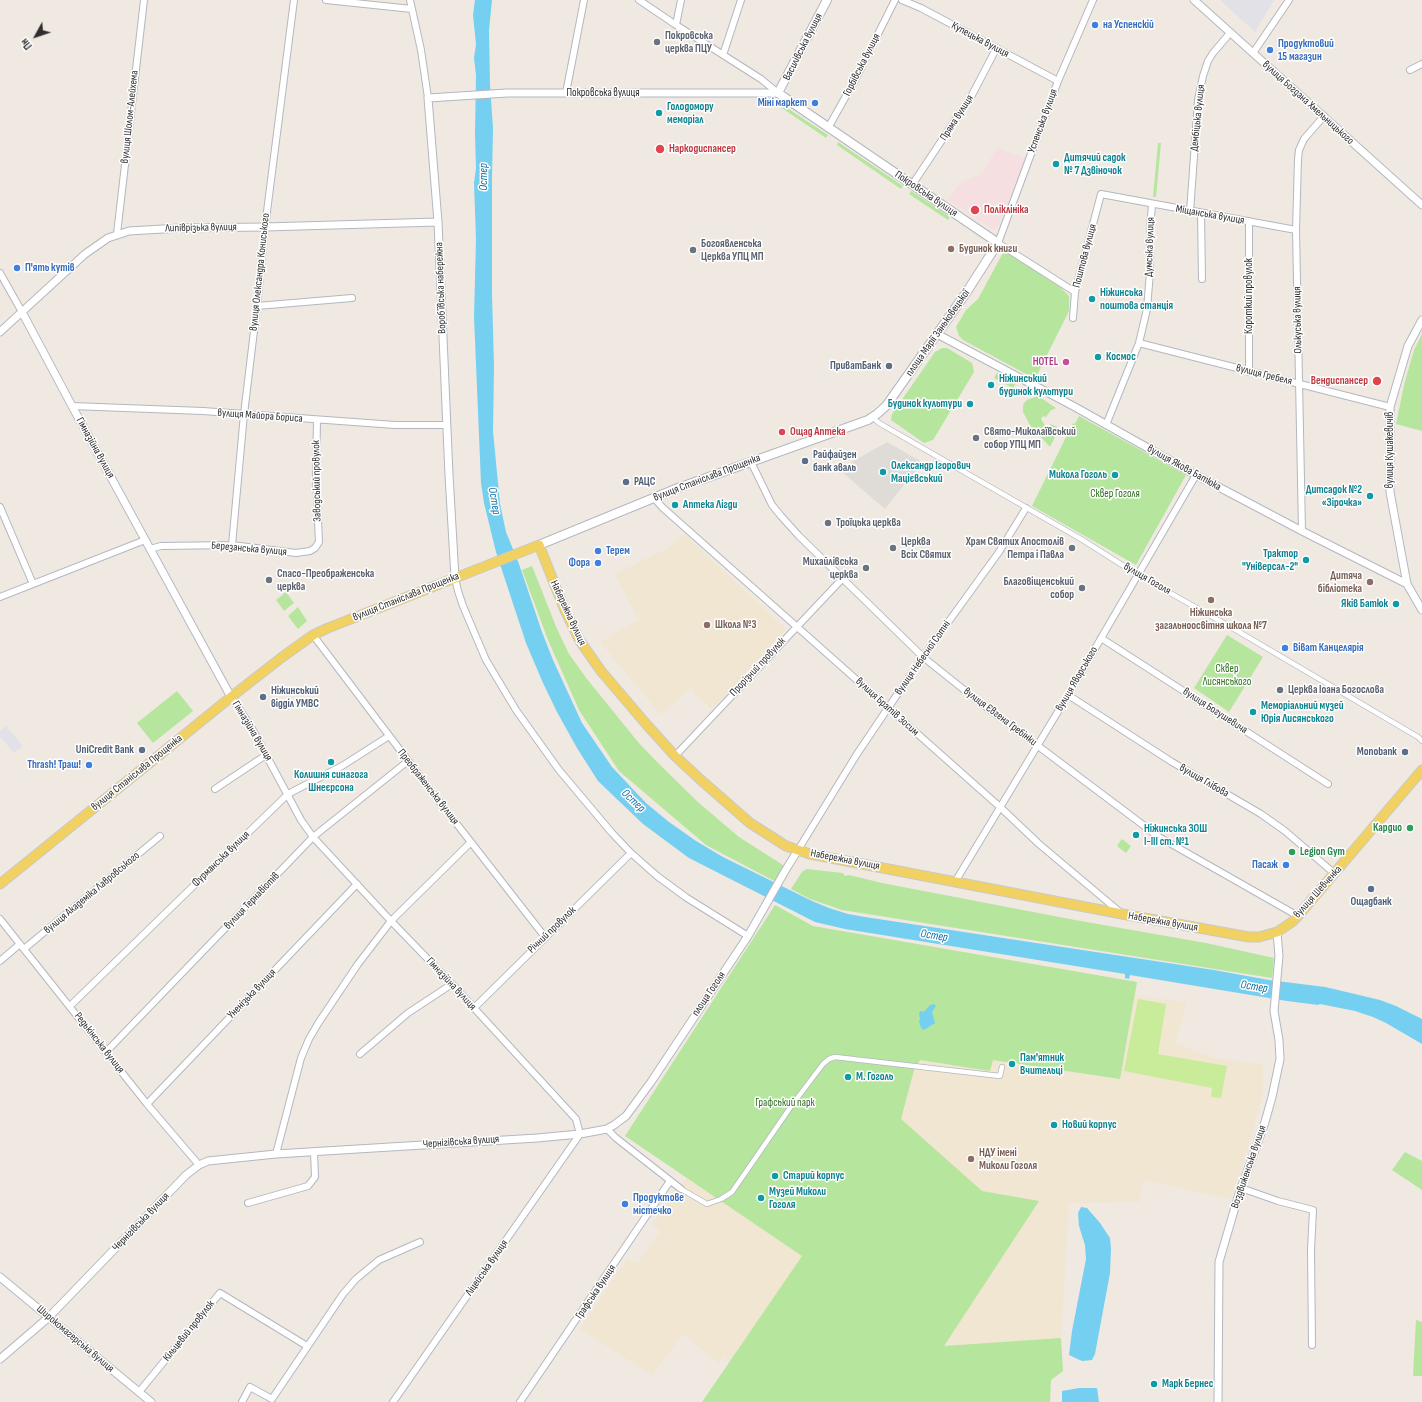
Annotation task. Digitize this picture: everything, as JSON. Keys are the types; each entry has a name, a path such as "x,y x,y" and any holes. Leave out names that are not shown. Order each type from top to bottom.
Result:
{"main road":[{"name":"Василівська вулиця","path":"778,93 827,0"},
{"name":"Покровська вулиця","path":"778,93 998,243"},
{"name":"площа Марії Заньковецької","path":"872,417 886,406 966,293 998,243"},
{"name":"вулиця Станіслава Прощенка","path":"0,884 231,697 281,658 313,636 328,628 522,552 654,498 872,417"},
{"name":"Набережна вулиця","path":"539,545 571,622 588,653 601,671 675,756 750,823 786,846 810,854 1249,937 1266,936 1277,932 1295,919"},
{"name":"вулиця Шевченка","path":"1295,919 1335,874 1422,770"}],"street":[{"name":"вулиця Шолом-Алейхема","path":"117,234 144,0"},
{"name":"вулиця Олександра Кониського","path":"232,545 244,414 265,227 294,0"},
{"path":"326,0 412,9"},
{"name":"Воробʼївська набережна","path":"410,0 421,50 428,98 438,222 455,578"},
{"path":"566,93 584,0"},
{"name":"Покровська вулиця","path":"639,0 761,79 778,93"},
{"path":"676,25 681,0"},
{"path":"723,55 741,0"},
{"name":"Горбівська вулиця","path":"828,128 855,80 895,0"},
{"name":"Купецька вулиця","path":"902,0 921,8 1058,81"},
{"name":"Успенська вулиця","path":"998,243 1058,81 1093,0"},
{"name":"вулиця Богдана Хмельницького","path":"1194,0 1422,205"},
{"path":"1253,53 1289,0"},
{"name":"Дембіцька вулиця","path":"1190,212 1198,100 1203,76 1208,61 1213,53 1230,33"},
{"name":"Пряма вулиця","path":"912,185 972,95 996,49"},
{"path":"1410,70 1422,64"},
{"name":"Покровська вулиця","path":"428,98 507,93 778,93"},
{"name":"Олькуська вулиця","path":"1302,531 1296,230 1300,150 1304,139 1324,116"},
{"name":"Міщанська вулиця","path":"1101,194 1152,205 1296,230"},
{"name":"Поштова вулиця","path":"1073,318 1075,292 1101,194"},
{"name":"Думська вулиця","path":"1106,425 1139,343 1148,297 1152,205"},
{"path":"1201,213 1202,280"},
{"name":"Короткий провулок","path":"1249,221 1249,372"},
{"name":"Липіврізька вулиця","path":"0,332 85,254 108,238 117,234 129,231 173,228 438,222"},
{"name":"Покровська вулиця","path":"998,243 1075,292"},
{"name":"Гімназійна вулиця","path":"0,273 231,697 250,725 301,820 314,837 391,921 452,984 576,1118 580,1134"},
{"path":"257,306 352,298"},
{"name":"вулиця Кушакевичів","path":"1407,584 1390,492 1390,407 1408,346 1422,320"},
{"name":"вулиця Якова Батюка","path":"937,334 1196,475 1407,584"},
{"name":"вулиця Гребеля","path":"1139,343 1390,407"},
{"name":"вулиця Майора Бориса","path":"72,406 196,411 395,425 447,425"},
{"name":"вулиця Гоголя","path":"872,417 879,423 1081,539 1138,575 1305,670 1418,737 1422,741"},
{"name":"Заводський провулок","path":"317,420 316,478 319,542"},
{"name":"вулиця Євгена Гребінки","path":"750,462 772,505 799,536 923,657 973,697 1159,837 1295,919"},
{"name":"вулиця Яворського","path":"955,882 1068,695 1196,475"},
{"name":"вулиця Братів Зосим","path":"654,498 663,508 796,627 1000,807 1039,844 1122,914"},
{"path":"0,507 33,584"},
{"name":"вулиця Небесної Сотні","path":"798,850 857,754 923,657 999,552 1026,508"},
{"path":"0,597 145,540"},
{"name":"Березанська вулиця","path":"150,549 161,546 232,545 296,553 310,551 316,548 319,542"},
{"path":"455,578 458,591 477,643 504,692 531,733 559,770 612,833 631,853 657,876 687,898 748,936"},
{"name":"Прорізний провулок","path":"675,756 843,578"},
{"path":"1407,584 1422,610"},
{"name":"Преображенська вулиця","path":"313,636 545,937"},
{"name":"вулиця Богушевича","path":"1101,638 1328,784"},
{"name":"вулиця Глібова","path":"1068,695 1172,762 1261,814 1285,831 1335,874"},
{"name":"Фурманська вулиця","path":"70,1006 288,794 342,766 389,736"},
{"path":"215,789 266,755"},
{"name":"вулиця Тернавіотів","path":"106,1052 314,837 408,761"},
{"name":"вулиця Академіка Лавровського","path":"0,962 22,947 160,836"},
{"path":"276,1154 292,1087 309,1039 358,964 391,921 471,842"},
{"name":"площа Гоголя","path":"607,1128 626,1116 632,1108 748,936 784,870 798,850"},
{"name":"Річний провулок","path":"474,1008 631,853"},
{"name":"Уненізька вулиця","path":"147,1104 358,884"},
{"name":"Редькінська вулиця","path":"0,919 147,1104 199,1165"},
{"name":"Воздвиженська вулиця","path":"1218,1402 1219,1262 1241,1188 1265,1122 1280,1059 1279,1040 1274,1012 1279,956 1277,932"},
{"path":"360,1054 408,1014 452,984"},
{"path":"607,1128 616,1138 681,1190 707,1204 721,1199 732,1192 792,1105 823,1064 829,1059 835,1057 1000,1076 1002,1067"},
{"name":"Чернігівська вулиця","path":"0,1359 49,1317 186,1176 199,1165 208,1161 276,1154 537,1138 580,1134 607,1128"},
{"name":"Ліцейська вулиця","path":"393,1402 580,1134"},
{"path":"248,1203 308,1186 315,1177 314,1152"},
{"name":"Графська вулиця","path":"520,1402 670,1181"},
{"path":"1241,1188 1278,1201 1313,1210 1311,1250 1312,1345"},
{"path":"242,1402 250,1387 272,1399 343,1294 356,1279 379,1260 420,1242"},
{"name":"Широкомагерська вулиця","path":"0,1276 151,1402"},
{"name":"Кільцевий провулок","path":"139,1392 220,1293 307,1346"}],"shaded area":[{"path":"1220,0 1274,0 1255,32"},
{"path":"997,148 1027,159 997,228 993,230 948,200 963,180 965,181 981,174"},
{"path":"887,442 922,462 885,509 843,473 850,463"},
{"name":"Школа №3","path":"684,534 786,629 711,710 691,688 661,715 600,642 639,620 615,574 668,548"},
{"path":"6,726 23,746 14,753 0,737 0,731"},
{"name":"НДУ імені Миколи Гоголя","path":"1131,994 1187,1003 1175,1043 1213,1058 1263,1064 1263,1093 1251,1139 1230,1199 1144,1180 1139,1202 1069,1203 1059,1374 992,1402 747,1375 724,1357 718,1363 683,1334 652,1375 580,1329 627,1259 638,1263 660,1231 652,1224 686,1178 751,1080"}],"green space":[{"path":"781,104 828,135 826,138 779,106"},
{"path":"838,142 903,186 901,189 837,145"},
{"path":"1158,143 1161,143 1156,197 1153,197"},
{"path":"911,191 950,217 948,220 909,194"},
{"path":"1004,251 1060,287 1069,296 1069,311 1036,377 1026,374 963,340 959,336 956,327 966,310 978,299"},
{"path":"1422,334 1422,431 1396,424 1404,385 1414,350"},
{"path":"942,348 947,348 972,363 974,372 933,440 924,443 891,420 892,414 935,352"},
{"path":"997,373 1016,383 1013,388 994,378"},
{"path":"1038,396 1056,408 1050,411 1046,417 1043,416 1041,419 1046,427 1049,427 1051,424 1059,428 1050,447 1030,425 1023,412 1024,403 1027,400"},
{"name":"Сквер Гоголя","path":"1079,416 1186,475 1136,565 1032,506 1073,423 1075,424"},
{"path":"532,566 557,629 569,654 587,679 638,742 699,803 739,837 786,867 776,882 706,845 619,771 579,710 548,640 522,570"},
{"path":"286,592 294,603 284,611 276,600"},
{"path":"298,607 307,621 298,629 288,616"},
{"name":"Сквер Лисянського","path":"1227,635 1263,657 1229,712 1194,688"},
{"path":"177,691 193,711 153,743 137,723"},
{"path":"1122,839 1131,846 1126,853 1117,846"},
{"path":"807,869 843,873 845,876 849,875 882,883 1075,920 1206,943 1274,958 1272,978 842,910 810,899 791,889 803,871"},
{"name":"Графський парк","path":"775,905 813,926 1137,982 1120,1079 993,1060 990,1071 920,1060 914,1070 901,1119 982,1191 1039,1201 944,1346 1061,1338 1063,1371 1051,1380 1050,1402 702,1402 802,1256 625,1136"},
{"path":"1138,999 1166,1004 1158,1054 1227,1066 1221,1098 1211,1097 1212,1088 1124,1071"},
{"path":"1405,1152 1422,1161 1422,1190 1392,1170"},
{"path":"1416,1320 1422,1322 1422,1376 1413,1376"}],"water":[{"name":"Остер","path":"475,0 492,0 489,30 490,85 493,128 493,431 500,504 506,532 553,660 582,723 612,767 646,803 669,822 696,841 723,857 829,908 848,914 865,917 1214,970 1269,980 1325,987 1380,1000 1422,1019 1422,1044 1386,1023 1355,1011 1320,1004 1287,1001 1130,975 1129,979 1125,978 1125,974 845,929 815,922 689,858 643,824 598,781 557,712 526,643 496,552 484,503 481,483 474,317 476,239 474,183 476,168 476,75 474,58 476,44 473,15"},
{"path":"934,1004 936,1006 932,1012 935,1023 924,1030 921,1028 919,1013 921,1011 924,1012 930,1005"},
{"path":"1081,1207 1087,1208 1100,1223 1110,1238 1111,1249 1110,1273 1095,1354 1092,1360 1082,1361 1069,1355 1072,1331 1086,1259 1085,1245 1079,1226 1078,1213"},
{"path":"1079,1388 1097,1388 1099,1402 1062,1402 1062,1391"}],"place":[{"name":"на Успенскій","path":"1095,25"},
{"name":"Покровська церква ПЦУ","path":"657,42"},
{"name":"Продуктовий 15 магазин","path":"1270,50"},
{"name":"Міні маркет","path":"815,103"},
{"name":"Голодомору меморіал","path":"659,113"},
{"name":"Наркодиспансер","path":"660,149"},
{"name":"Дитячий садок № 7 Дзвіночок","path":"1056,164"},
{"name":"Поліклініка","path":"975,210"},
{"name":"Будинок книги","path":"951,249"},
{"name":"Богоявленська Церква УПЦ МП","path":"693,250"},
{"name":"П'ять кутів","path":"17,268"},
{"name":"Ніжинська поштова станція","path":"1092,299"},
{"name":"Космос","path":"1098,357"},
{"name":"HOTEL","path":"1066,362"},
{"name":"ПриватБанк","path":"889,366"},
{"name":"Вендиспансер","path":"1377,381"},
{"name":"Ніжинський будинок культури","path":"991,385"},
{"name":"Будинок культури","path":"970,404"},
{"name":"Ощад Аптека","path":"782,432"},
{"name":"Свято-Миколаївський собор УПЦ МП","path":"976,438"},
{"name":"Райфайзен банк аваль","path":"805,461"},
{"name":"Олександр Ігорович Мацієвський","path":"883,472"},
{"name":"Микола Гоголь","path":"1115,475"},
{"name":"РАЦС","path":"626,482"},
{"name":"Дитсадок №2 «Зірочка»","path":"1370,496"},
{"name":"Аптека Лігди","path":"675,505"},
{"name":"Троїцька церква","path":"828,523"},
{"name":"Церква Всіх Святих","path":"893,548"},
{"name":"Храм Святих Апостолів Петра і Павла","path":"1072,548"},
{"name":"Терем","path":"598,551"},
{"name":"Трактор \"Універсал-2\"","path":"1306,560"},
{"name":"Фора","path":"598,563"},
{"name":"Михайлівська церква","path":"866,568"},
{"name":"Спасо-Преображенська церква","path":"269,580"},
{"name":"Дитяча бібліотека","path":"1370,582"},
{"name":"Благовіщенський собор","path":"1082,588"},
{"name":"Ніжинська загальноосвітня школа №7","path":"1211,600"},
{"name":"Яків Батюк","path":"1396,604"},
{"name":"Школа №3","path":"707,625"},
{"name":"Віват Канцелярія","path":"1285,648"},
{"name":"Церква Іоана Богослова","path":"1280,690"},
{"name":"Ніжинський відділ УМВС","path":"263,697"},
{"name":"Меморіальний музей Юрія Лисянського","path":"1253,712"},
{"name":"UniCredit Bank","path":"142,750"},
{"name":"Monobank","path":"1405,752"},
{"name":"Колишня синагога Шнеєрсона","path":"331,762"},
{"name":"Thrash! Траш!","path":"89,765"},
{"name":"Кардио","path":"1410,828"},
{"name":"Ніжинська ЗОШ І-ІІІ ст. №1","path":"1136,835"},
{"name":"Legion Gym","path":"1292,852"},
{"name":"Пасаж","path":"1286,865"},
{"name":"Ощадбанк","path":"1371,889"},
{"name":"Пам'ятник Вчительці","path":"1012,1064"},
{"name":"М. Гоголь","path":"848,1077"},
{"name":"Новий корпус","path":"1054,1125"},
{"name":"НДУ імені Миколи Гоголя","path":"971,1159"},
{"name":"Старий корпус","path":"775,1176"},
{"name":"Музей Миколи Гоголя","path":"761,1198"},
{"name":"Продуктове містечко","path":"625,1204"},
{"name":"Марк Бернес","path":"1154,1384"}]}
